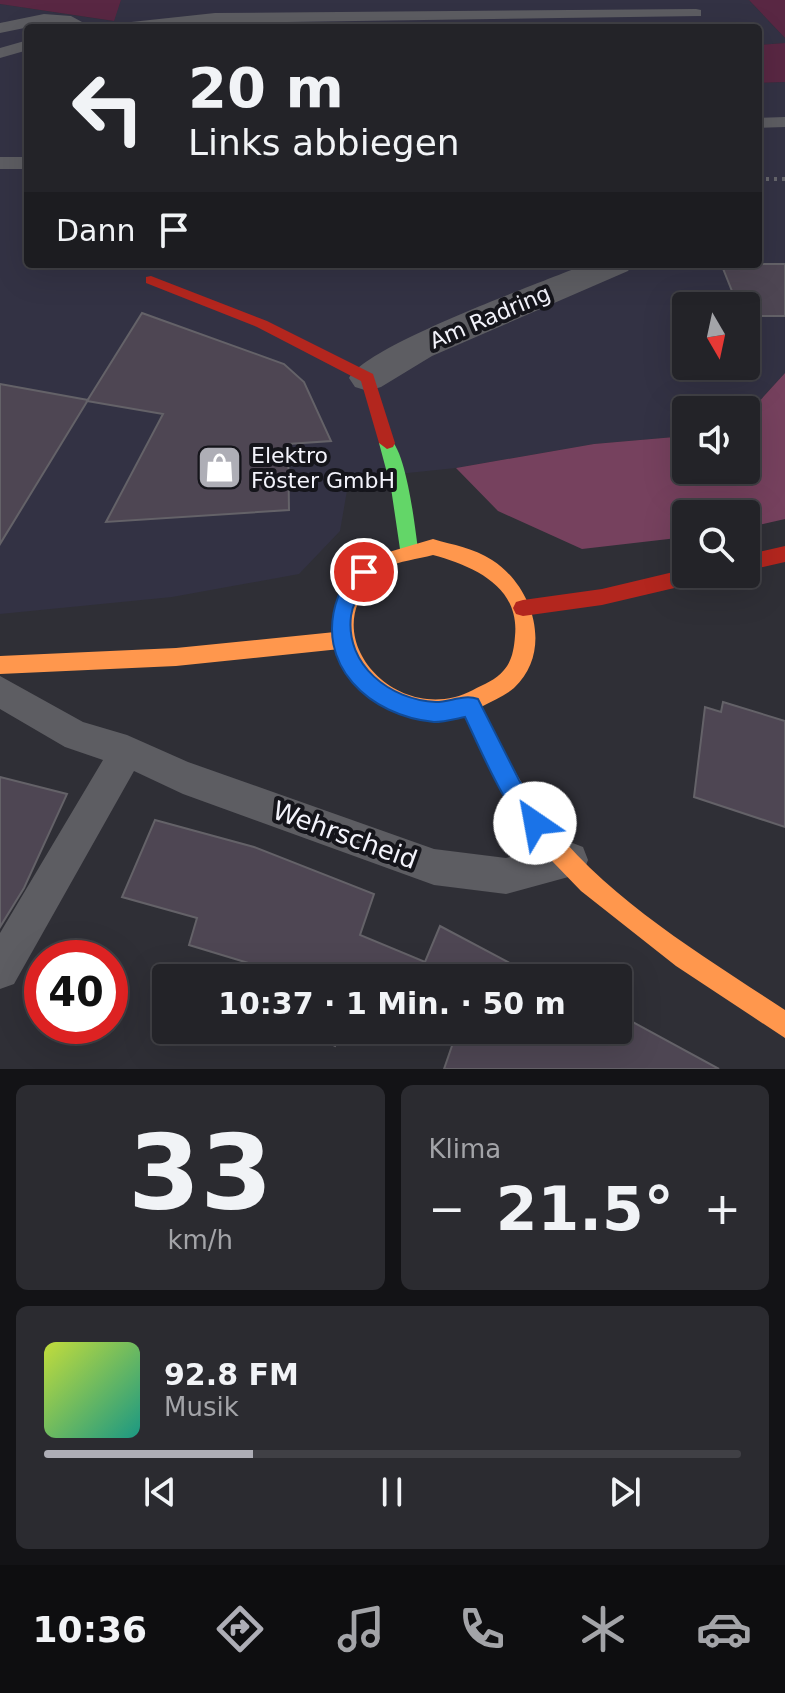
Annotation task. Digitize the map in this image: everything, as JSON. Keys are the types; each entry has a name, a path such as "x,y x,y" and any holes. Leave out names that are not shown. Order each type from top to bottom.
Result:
{"main road":[{"path":"151,280 225,307 293,337 368,378 400,488 409,549"},
{"path":"444,548 478,558 497,570 513,588 523,608 527,631 524,654 513,676 494,694 470,706 438,712 404,707 374,691 352,668 342,640 341,615 350,592 364,572 385,558 409,549 444,548"},
{"path":"760,560 785,554"},
{"path":"523,608 602,597 672,581"},
{"path":"0,665 176,657 342,640"},
{"path":"470,706 512,787 535,823 570,860 635,923 785,1025"}],"street":[{"name":"Am Radring","path":"368,378 387,364 446,335 606,268"}],"lane":[{"path":"159,24 215,18 696,13"},
{"path":"0,28 50,19 64,19 76,24"},
{"path":"0,53 24,46"},
{"path":"762,123 783,122"},
{"path":"0,163 24,163"},
{"name":"Wehrscheid","path":"0,691 77,736 127,751 183,777 434,867 506,876 570,860"},
{"path":"0,970 127,751"}],"path":[{"path":"762,179 785,179"}],"shaded area":[{"path":"0,0 121,0 114,21 0,4"},
{"path":"121,0 749,0 785,38 785,43 762,45 762,24 24,24 24,268 762,268 762,83 785,82 785,373 760,401 760,396 672,396 672,437 594,444 456,468 349,479 340,531 299,574 172,597 0,614 0,4 113,21"},
{"path":"749,0 785,0 785,38"},
{"path":"785,43 785,82 762,83 762,45"},
{"path":"785,373 785,519 760,525 760,500 672,500 672,539 582,549 498,511 456,468 594,444 672,437 672,484 760,484 760,401"}],"building":[{"path":"762,264 785,264 785,316 760,316 760,292 732,292 723,268 762,268"},
{"path":"142,313 284,364 304,382 331,441 288,444 289,510 106,522 163,414 87,401"},
{"path":"0,384 88,400 0,544"},
{"path":"723,702 785,721 785,827 694,797 705,707 721,712"},
{"path":"0,777 67,794 24,888 0,927"},
{"path":"155,820 254,847 374,894 360,935 425,962 440,926 512,964 252,964 189,945 197,918 122,897"},
{"path":"632,1022 719,1069 444,1069 453,1044 632,1044"}],"traffic: fast":[{"path":"387,443 400,488 409,549"}],"traffic: slow":[{"path":"433,547 469,557 496,573 520,603 526,628 519,664 512,675 504,684 457,709 414,709 378,692 353,662 343,626 350,591 379,562 433,547"},
{"path":"0,665 176,657 342,640"},
{"path":"470,706 517,795 561,854 590,883 652,934 785,1025"}],"traffic: jam":[{"path":"151,280 262,324 368,378 387,443"},
{"path":"760,560 785,554"},
{"path":"523,608 602,597 672,581"}],"place":[{"name":"Elektro Föster GmbH","path":"220,468"}],"route":[{"path":"364,572 350,592 341,615 342,640 352,668 374,691 404,707 438,712 470,706 512,787 535,823"}]}
